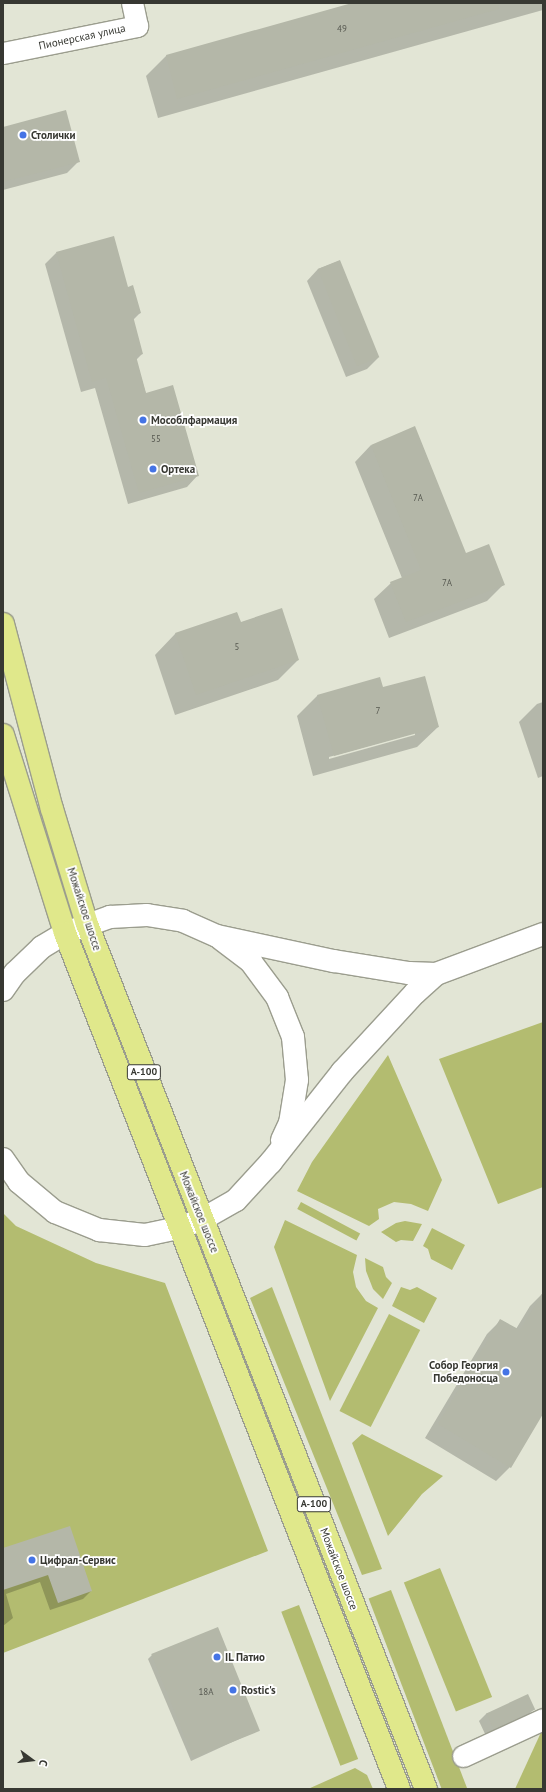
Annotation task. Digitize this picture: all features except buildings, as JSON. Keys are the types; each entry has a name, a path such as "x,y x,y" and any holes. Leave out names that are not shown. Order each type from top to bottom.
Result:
{"main road":[{"name":"Можайское шоссе","path":"3,624 52,809 87,924 426,1789"},
{"name":"А-100","path":"3,735 65,933 178,1228 399,1789"},
{"path":"3,990 14,973 42,947 65,933 110,917 147,915 183,921 217,936 334,961 409,973 436,974"},
{"path":"3,1159 19,1182 55,1212 98,1230 145,1235 178,1228 202,1220 236,1200 272,1162 342,1072 415,993 436,974 543,934"},
{"path":"217,936 251,962 277,997 293,1037 297,1080 295,1094 290,1123 272,1162"}],"street":[{"name":"Пионерская улица","path":"3,53 137,26 132,3"},
{"path":"463,1756 543,1719"}],"green space":[{"path":"543,1022 543,1187 498,1204 439,1059"},
{"path":"388,1055 442,1180 428,1211 411,1204 394,1202 378,1209 379,1219 369,1226 297,1191 312,1162"},
{"path":"301,1202 360,1233 356,1241 297,1209"},
{"path":"3,1213 16,1226 96,1263 165,1283 268,1551 3,1653"},
{"path":"285,1220 357,1255 353,1272 356,1287 366,1301 378,1308 330,1401 274,1247"},
{"path":"405,1221 422,1224 413,1241 401,1240 396,1242 381,1232 396,1223"},
{"path":"432,1228 465,1245 452,1270 431,1259 428,1249 423,1246"},
{"path":"365,1258 383,1267 386,1277 392,1283 383,1299 373,1289 366,1271"},
{"path":"272,1287 382,1569 362,1575 250,1298"},
{"path":"401,1287 410,1290 417,1287 437,1298 424,1323 392,1306"},
{"path":"389,1314 420,1330 371,1427 340,1411"},
{"path":"362,1434 443,1476 422,1494 388,1536 352,1443"},
{"path":"440,1568 492,1697 456,1711 404,1583"},
{"path":"391,1590 467,1789 442,1789 369,1599"},
{"path":"299,1605 358,1759 340,1766 281,1612"},
{"path":"543,1728 543,1789 515,1789"},
{"path":"355,1768 367,1775 373,1789 308,1789"}],"place":[{"name":"Столички","path":"23,135"},
{"name":"Мособлфармация","path":"143,420"},
{"name":"Ортека","path":"153,469"},
{"name":"Собор Георгия Победоносца","path":"506,1372"},
{"name":"Цифрал-Сервис","path":"32,1560"},
{"name":"IL Патио","path":"217,1657"},
{"name":"Rostic's","path":"233,1690"}]}
